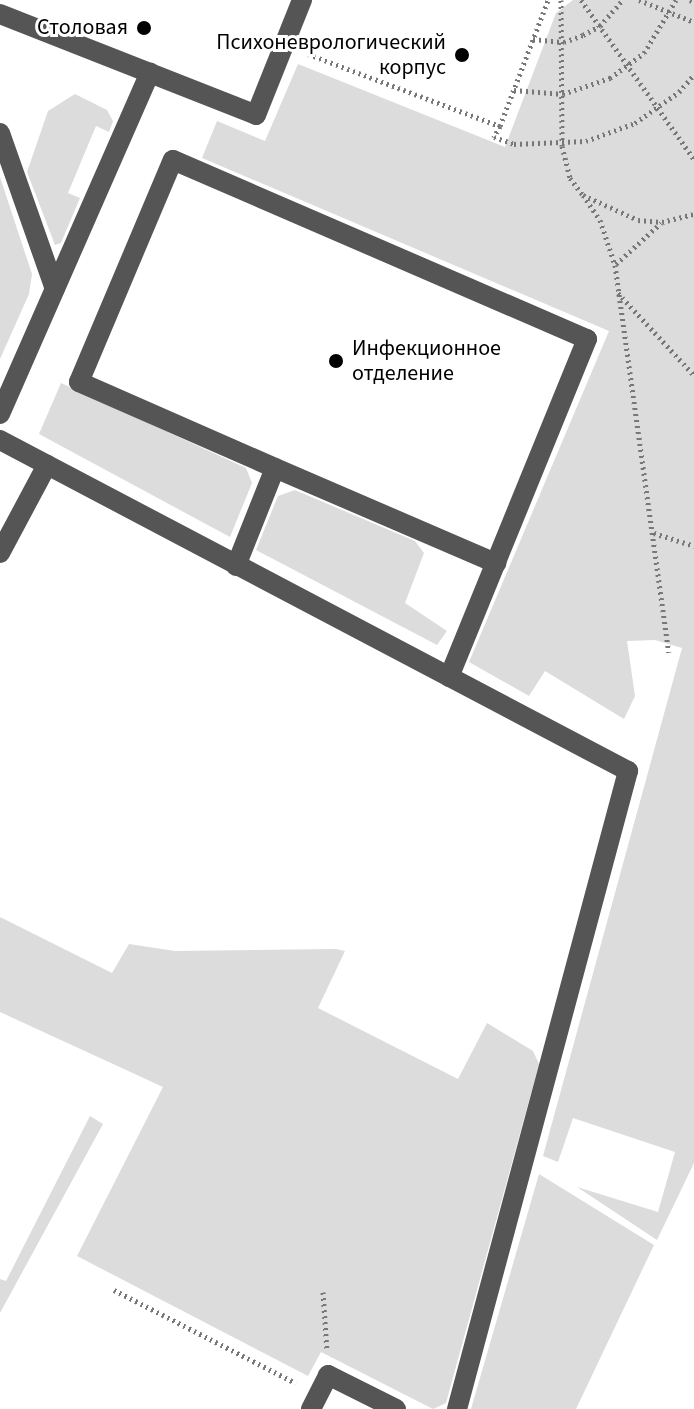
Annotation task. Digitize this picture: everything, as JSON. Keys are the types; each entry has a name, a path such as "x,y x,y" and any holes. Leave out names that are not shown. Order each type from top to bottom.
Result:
{"lane":[{"path":"0,14 256,115 302,0"},
{"path":"0,414 150,73"},
{"path":"0,133 55,289"},
{"path":"449,677 496,563 587,339 173,160 79,382 496,563"},
{"path":"0,440 628,771 457,1409"},
{"path":"0,553 47,465"},
{"path":"236,566 275,468"},
{"path":"315,1402 328,1375 396,1409"}],"path":[{"path":"548,0 494,137 514,144 562,146 635,123 659,108 694,75"},
{"path":"561,0 564,42 563,163 600,220 615,265 669,652"},
{"path":"581,0 694,159"},
{"path":"533,39 564,42 600,26 623,0"},
{"path":"639,0 694,22"},
{"path":"514,90 563,94 587,88 629,66 671,13 676,0"},
{"path":"284,46 500,126"},
{"path":"583,195 614,212 662,222 694,214"},
{"path":"615,265 662,222"},
{"path":"618,293 694,375"},
{"path":"654,533 694,546"},
{"path":"114,1290 315,1402"},
{"path":"323,1292 328,1375"}],"shaded area":[{"path":"573,0 694,0 694,1163 657,1240 577,1187 658,1212 675,1152 573,1118 558,1162 543,1156 682,648 655,640 627,641 635,696 624,719 545,671 529,696 469,662 609,331 202,158 217,121 265,141 298,64 505,147 556,13"},
{"path":"75,94 107,110 113,121 109,132 96,126 68,193 80,198 61,243 55,245 27,172 48,111"},
{"path":"0,177 32,274 29,294 0,359"},
{"path":"61,383 246,468 252,483 230,537 39,434"},
{"path":"295,490 415,541 424,553 405,603 447,631 437,645 256,550 278,496"},
{"path":"0,917 112,973 129,944 175,951 345,951 318,1008 458,1079 487,1023 533,1051 539,1064 446,1403 433,1409 321,1352 308,1376 77,1256 163,1087 0,1012"},
{"path":"90,1116 103,1124 0,1313 0,1279 6,1281"},
{"path":"539,1174 654,1245 576,1409 471,1409"}],"place":[{"name":"Столовая","path":"144,28"},
{"name":"Психоневрологический корпус","path":"462,55"},
{"name":"Инфекционное отделение","path":"336,361"}]}
